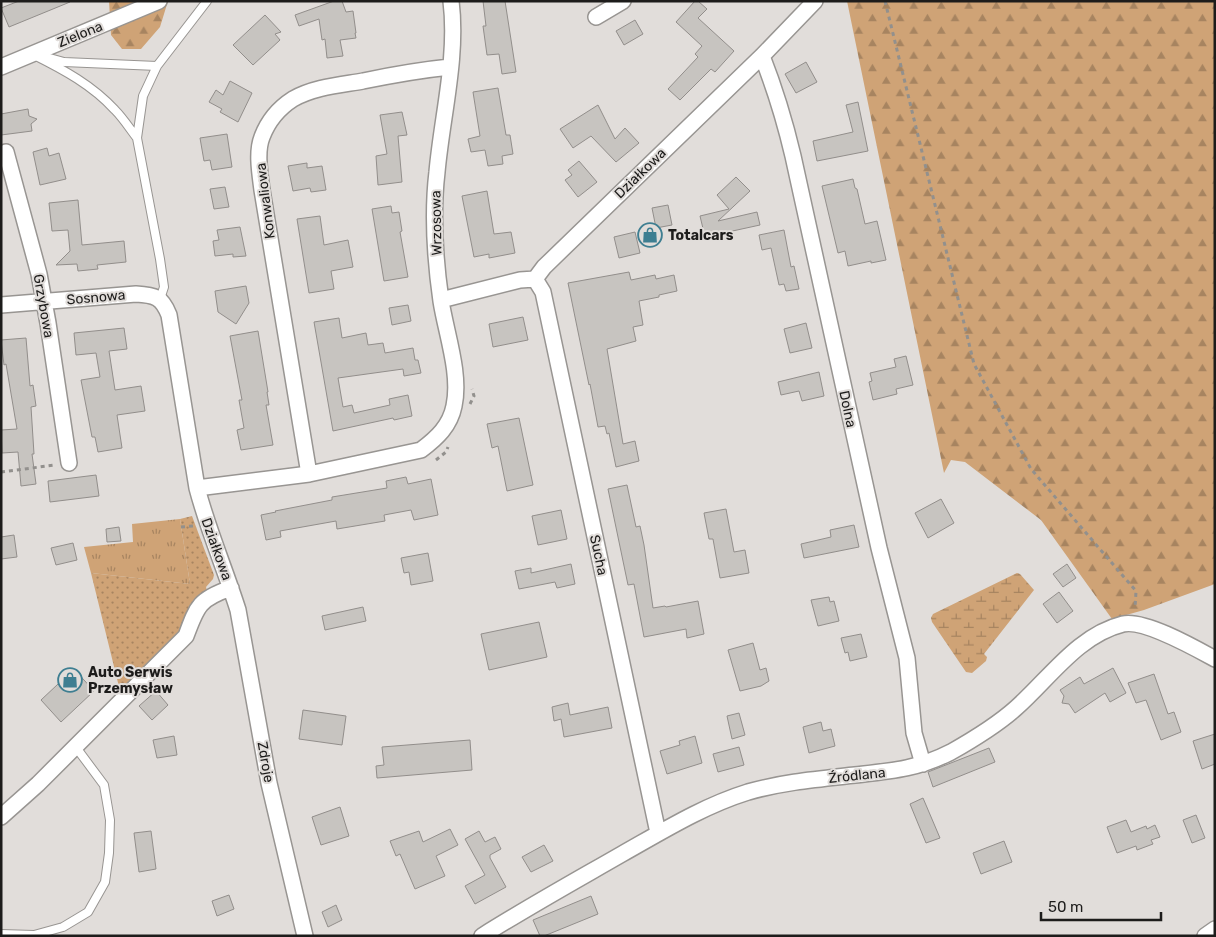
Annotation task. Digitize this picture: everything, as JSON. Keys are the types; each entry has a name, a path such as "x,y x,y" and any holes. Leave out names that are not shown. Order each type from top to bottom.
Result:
{"street":[{"name":"Zielona","path":"1,66 159,1"},
{"name":"Wrzosowa","path":"443,441 454,406 456,389 455,371 441,300 436,257 435,192 453,35 451,1"},
{"path":"596,17 623,1"},
{"name":"Działkowa","path":"535,279 544,267 762,56 815,1"},
{"name":"Dolna","path":"762,56 774,84 793,156 879,548 907,658 914,733 923,764"},
{"name":"Konwaliowa","path":"309,474 262,190 261,139 267,126 279,111 294,99 306,93 427,69 450,67"},
{"name":"Grzybowa","path":"6,152 39,274 69,463"},
{"path":"441,300 520,280 535,279"},
{"name":"Sucha","path":"535,279 543,292 658,833"},
{"name":"Sosnowa","path":"1,305 136,294 151,295 160,299"},
{"name":"Działkowa","path":"1,817 38,784 186,636 199,606 205,600 213,594 231,588 207,524 197,488 171,322 166,305 160,299"},
{"path":"197,488 309,474 421,450 443,441"},
{"name":"Zdroje","path":"231,588 244,638 269,783 305,936"},
{"name":"Źródlana","path":"482,936 658,833 718,803 748,792 787,784 910,769 950,752 1004,718 1027,698 1057,665 1094,637 1113,627 1134,624 1149,627 1215,659"},
{"path":"1204,936 1215,928"}],"lane":[{"path":"160,299 164,288 160,259 137,138 143,96 157,66 208,1"},
{"path":"32,54 64,62 157,66"},
{"path":"32,54 73,75 94,89 116,111 137,138"},
{"path":"1,934 34,935 62,927 88,912 105,882 110,853 110,820 104,785 75,746"}],"path":[{"path":"885,1 974,364 1030,469 1136,591 1134,624"},
{"path":"467,411 474,396 470,381"},
{"path":"433,462 446,452 443,441"},
{"path":"1,472 69,463"},
{"path":"181,527 197,525"}],"green space":[{"path":"109,1 168,1 160,27 141,49 122,49 111,35"},
{"path":"847,1 1215,1 1215,584 1144,610 1112,619 1041,520 965,462 951,460 944,473"},
{"path":"192,516 214,575 213,579 206,587 207,591 184,631 121,695 91,573 190,584 180,519"},
{"path":"180,519 190,584 91,573 84,547 133,542 132,524"},
{"path":"1017,573 1034,590 984,654 987,657 986,661 972,673 966,672 932,622 933,614"}],"building":[{"path":"19,1 70,2 9,27 1,8"},
{"path":"334,1 342,1 346,12 353,11 356,38 340,40 343,56 327,58 325,39 322,40 319,19 299,26 295,15"},
{"path":"483,1 505,1 516,72 502,74 499,54 487,55 483,26 486,26"},
{"path":"695,1 698,1 707,9 698,18 734,51 715,72 711,69 680,100 668,89 698,57 695,54 702,46 676,22"},
{"path":"265,15 281,32 275,34 280,40 253,65 233,45"},
{"path":"635,20 643,34 624,45 616,31"},
{"path":"806,62 817,82 796,93 785,74"},
{"path":"230,81 252,93 238,122 220,112 222,109 209,102 216,90 223,95"},
{"path":"498,88 506,135 510,135 513,154 502,156 503,164 488,166 485,150 471,152 468,139 480,136 473,92"},
{"path":"858,102 868,151 817,161 813,141 853,132 846,105"},
{"path":"598,105 615,139 625,128 639,143 616,162 591,136 573,148 560,129"},
{"path":"28,109 29,116 37,119 31,124 32,131 1,135 1,114"},
{"path":"402,112 407,135 398,136 402,182 378,185 376,156 387,154 380,115"},
{"path":"227,134 232,167 212,170 210,160 204,161 200,138"},
{"path":"47,148 49,156 59,153 66,179 40,185 33,152"},
{"path":"579,161 597,182 578,197 565,180 572,175 568,170"},
{"path":"307,163 307,168 322,166 326,190 311,192 310,188 293,191 288,166"},
{"path":"736,177 750,191 718,221 757,212 760,225 705,237 700,216 729,209 717,195"},
{"path":"853,179 865,224 877,221 886,260 848,266 845,251 838,253 822,186"},
{"path":"225,187 229,207 214,209 210,189"},
{"path":"487,191 494,234 511,232 515,253 489,258 489,254 474,257 462,196"},
{"path":"78,200 82,245 124,241 126,262 97,265 98,269 78,271 77,264 56,265 70,251 68,230 52,231 49,203"},
{"path":"668,205 672,225 656,228 652,208"},
{"path":"391,206 392,213 399,212 402,231 400,232 408,277 384,281 372,209"},
{"path":"320,216 324,245 348,240 353,267 331,271 334,289 309,293 297,219"},
{"path":"240,227 246,256 233,257 233,254 215,256 213,241 219,240 217,230"},
{"path":"784,230 791,267 794,266 799,289 786,291 784,284 779,285 771,248 762,250 759,235"},
{"path":"635,232 640,253 619,258 614,237"},
{"path":"629,272 631,280 655,275 656,279 674,275 677,291 639,301 643,325 633,327 636,341 607,349 623,444 635,441 639,461 616,467 609,433 607,434 605,426 598,427 568,283"},
{"path":"246,286 249,303 236,324 218,312 215,291"},
{"path":"408,305 411,321 392,325 389,308"},
{"path":"523,317 528,340 493,347 489,324"},
{"path":"339,318 342,338 366,333 368,345 383,343 385,353 413,348 415,360 418,360 421,373 404,376 403,369 338,378 343,407 352,405 354,413 390,405 389,399 408,395 412,416 394,420 393,418 333,431 314,322"},
{"path":"806,323 812,348 790,353 784,329"},
{"path":"124,328 127,349 109,351 115,390 141,386 145,411 117,415 122,448 98,452 95,437 92,437 81,380 100,377 96,353 76,355 74,333"},
{"path":"258,331 268,392 269,405 266,405 273,445 241,450 237,430 244,428 239,400 242,400 230,336"},
{"path":"26,338 30,386 33,385 36,406 31,407 34,454 32,454 36,484 21,486 18,452 2,453 1,430 17,429 1,340"},
{"path":"906,356 913,385 896,389 897,394 873,400 869,382 872,381 870,373 896,367 894,359"},
{"path":"819,372 824,396 802,401 799,391 781,395 778,382"},
{"path":"519,418 533,485 507,491 498,446 492,448 487,424"},
{"path":"96,475 99,496 50,502 48,481"},
{"path":"406,477 408,484 431,479 438,515 414,520 411,510 384,515 385,521 337,529 336,521 280,531 281,537 266,540 261,515 332,500 332,497 387,488 386,481"},
{"path":"627,485 636,527 640,526 653,608 698,601 704,634 687,638 686,629 644,637 634,584 628,585 608,489"},
{"path":"941,499 954,523 928,538 915,513"},
{"path":"726,509 734,552 745,550 749,573 720,578 713,539 709,539 704,513"},
{"path":"561,510 567,539 538,545 532,516"},
{"path":"854,525 859,547 804,558 801,544 831,537 830,530"},
{"path":"119,527 121,541 107,542 106,529"},
{"path":"14,535 17,557 1,559 1,537"},
{"path":"73,543 77,560 56,565 51,548"},
{"path":"428,553 433,581 411,585 409,572 404,573 401,558"},
{"path":"571,564 575,584 557,588 555,582 519,589 515,571 531,568 531,573"},
{"path":"1067,564 1076,578 1063,587 1053,574"},
{"path":"1059,592 1073,611 1057,623 1043,604"},
{"path":"829,597 830,602 834,601 839,621 818,626 811,600"},
{"path":"363,607 366,621 325,630 322,616"},
{"path":"539,622 547,657 489,670 481,634"},
{"path":"861,634 867,657 850,661 848,652 845,653 841,638"},
{"path":"753,643 760,670 766,668 769,681 761,686 740,691 728,650"},
{"path":"1113,668 1126,693 1110,702 1105,693 1075,713 1069,704 1062,703 1064,696 1060,690 1080,677 1084,684"},
{"path":"74,669 94,691 61,722 41,700"},
{"path":"1154,674 1168,714 1174,712 1181,732 1161,740 1146,700 1136,703 1128,683"},
{"path":"156,691 168,705 152,720 139,706"},
{"path":"568,703 570,715 608,707 612,728 564,737 561,719 554,721 552,707"},
{"path":"303,710 346,716 342,745 299,739"},
{"path":"739,713 745,735 732,739 727,716"},
{"path":"821,722 823,731 831,729 835,746 809,753 803,727"},
{"path":"1215,734 1215,764 1202,769 1193,741"},
{"path":"174,736 177,755 157,758 153,740"},
{"path":"695,736 702,763 667,774 660,751 680,745 679,741"},
{"path":"470,740 472,770 377,778 376,766 384,765 382,747"},
{"path":"739,747 744,765 718,772 713,754"},
{"path":"989,748 995,762 933,787 928,772"},
{"path":"923,798 940,838 926,843 910,804"},
{"path":"340,807 349,836 321,845 312,817"},
{"path":"1196,815 1205,838 1192,843 1183,820"},
{"path":"1126,820 1131,832 1146,826 1147,829 1155,825 1160,837 1151,840 1153,844 1137,850 1136,846 1117,853 1107,827"},
{"path":"450,829 458,845 436,856 445,876 415,889 400,854 396,856 390,841 419,831 423,842"},
{"path":"151,831 156,869 139,872 134,833"},
{"path":"479,831 485,842 495,837 501,849 490,855 490,858 506,887 475,904 465,886 485,875 465,839"},
{"path":"1004,841 1012,862 981,874 973,853"},
{"path":"544,845 553,861 531,872 522,857"},
{"path":"229,895 234,909 217,916 212,901"},
{"path":"591,896 598,914 540,936 533,920"},
{"path":"336,905 342,920 328,927 322,912"}],"place":[{"name":"Totalcars","path":"650,235"},
{"name":"Auto Serwis Przemysław","path":"70,680"}]}
